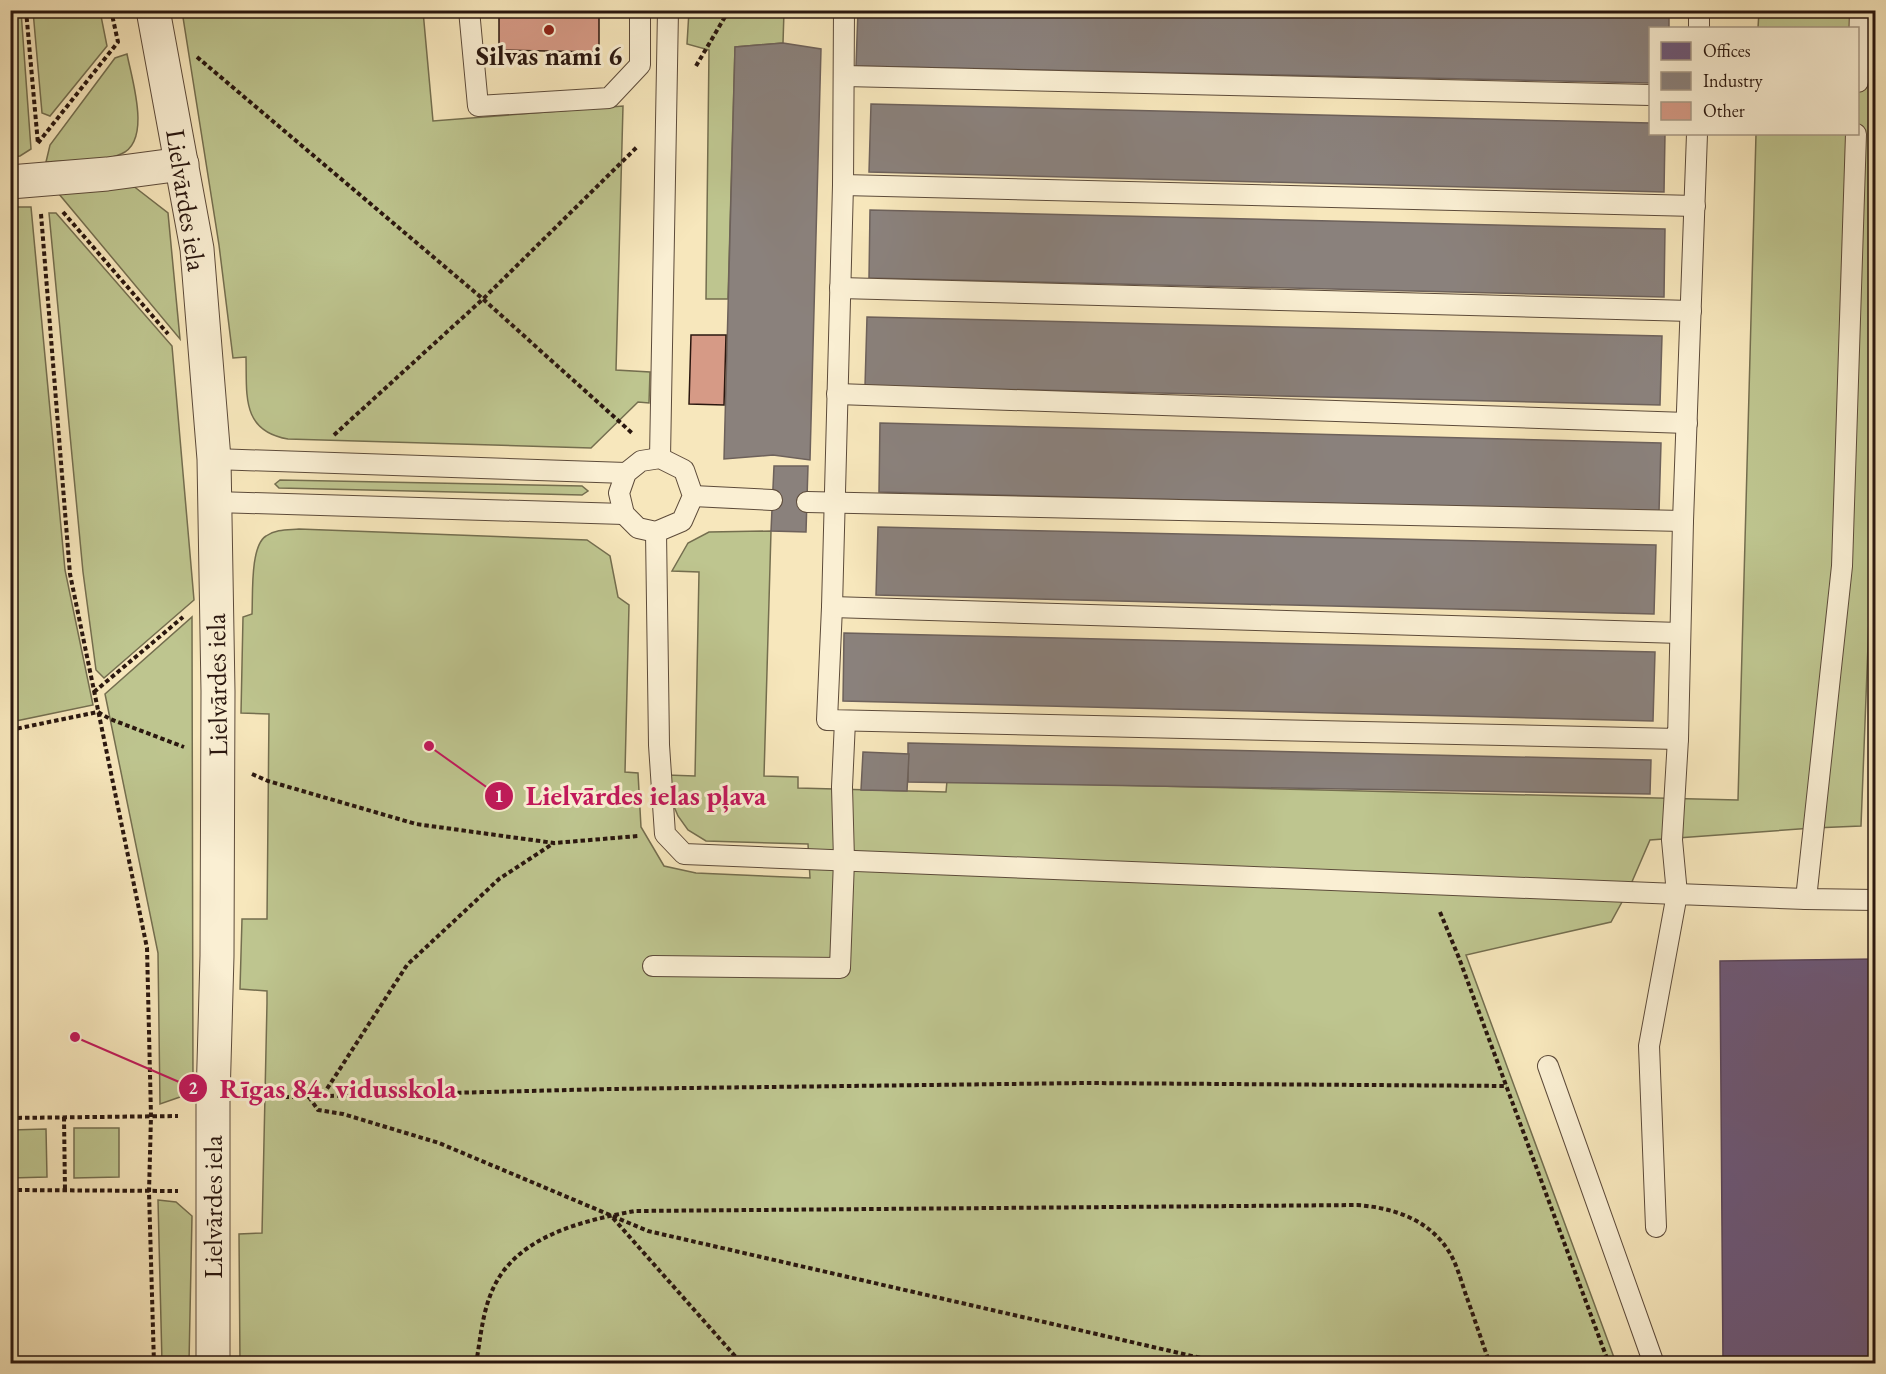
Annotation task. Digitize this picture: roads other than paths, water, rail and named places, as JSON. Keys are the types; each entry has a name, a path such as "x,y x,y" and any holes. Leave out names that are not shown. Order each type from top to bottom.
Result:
{"street":[{"name":"Lielvārdes iela","path":"154,16 196,249 216,501 218,760 217,956 213,1099 213,1364"},
{"path":"10,182 107,174 182,164"}],"lane":[{"path":"469,10 478,106 609,98 640,65 640,10"},
{"path":"660,458 668,10"},
{"path":"844,10 843,185 827,720 1678,739"},
{"path":"1699,10 1699,27"},
{"path":"1859,34 1860,10"},
{"path":"844,76 1649,95"},
{"path":"1656,1227 1649,1046 1677,894 1672,840 1678,739 1683,521 1697,135"},
{"path":"1806,899 1842,566 1856,135"},
{"path":"843,185 1695,206"},
{"path":"840,288 1691,311"},
{"path":"837,394 1687,423"},
{"path":"660,458 684,471 693,495 682,521 656,532 638,528 624,514 619,493 626,473 641,461 660,458"},
{"path":"214,459 626,473"},
{"path":"693,495 772,500"},
{"path":"216,501 624,514"},
{"path":"807,502 1683,521"},
{"path":"656,532 659,745 665,834 684,854 1875,900"},
{"path":"832,607 1680,633"},
{"path":"652,966 840,968 844,860 842,787 845,721"},
{"path":"1548,1066 1654,1364"}],"place":[{"name":"Silvas nami 6","path":"549,30"},
{"name":"Lielvārdes ielas pļava","path":"429,746"},
{"name":"Rīgas 84. vidusskola","path":"75,1037"}]}
